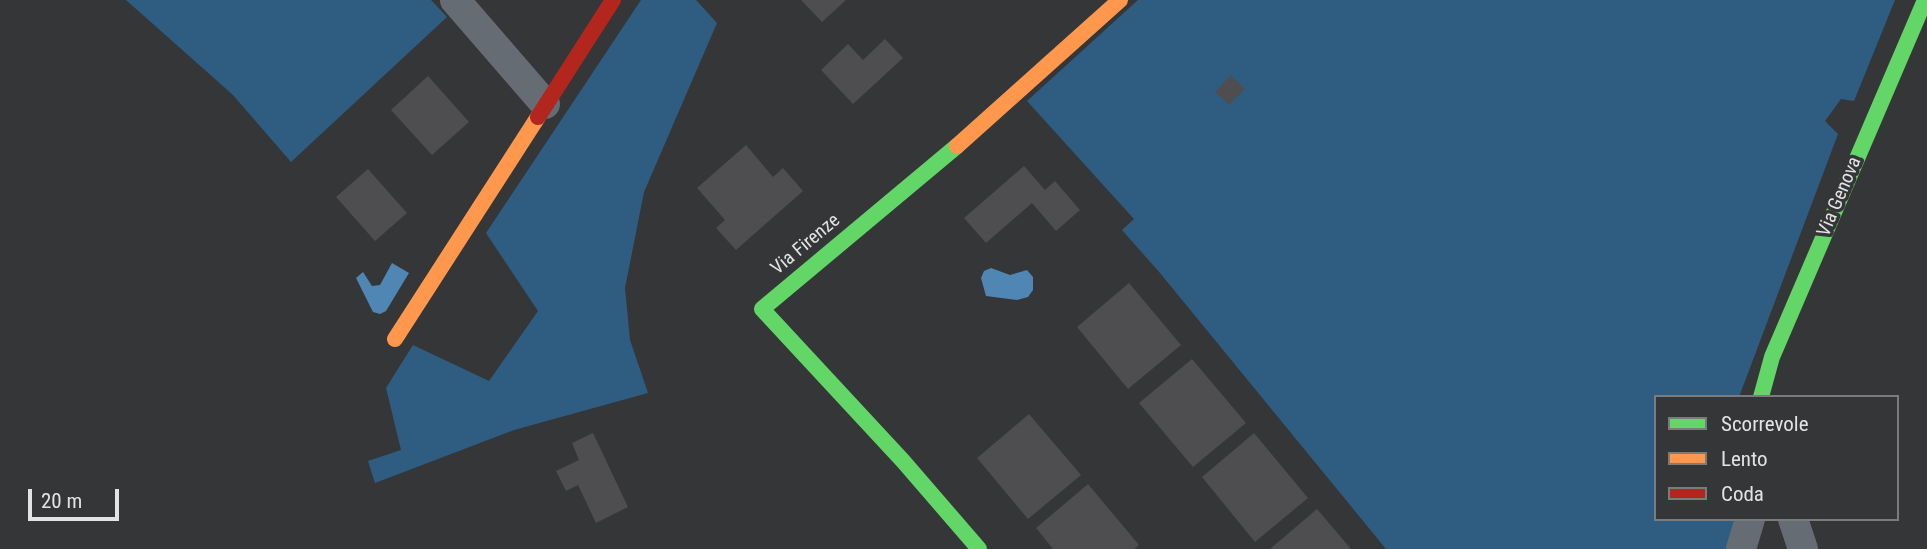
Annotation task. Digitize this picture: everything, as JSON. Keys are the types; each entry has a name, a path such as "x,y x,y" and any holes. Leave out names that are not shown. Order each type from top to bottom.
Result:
{"street":[{"path":"455,0 545,104"},
{"path":"395,339 612,0"},
{"name":"Via Firenze","path":"979,549 762,309 937,163 1120,0"},
{"name":"Via Genova","path":"1762,395 1772,357 1925,0"},
{"path":"1741,549 1749,521"},
{"path":"1794,521 1803,549"}],"shaded area":[{"path":"126,0 431,0 447,17 291,162 233,95"},
{"path":"641,0 696,0 717,23 644,192 625,288 630,340 648,393 514,430 375,483 368,461 401,450 386,388 413,345 489,381 538,311 486,233"},
{"path":"1138,0 1895,0 1854,101 1841,99 1825,121 1838,134 1740,395 1654,395 1654,521 1735,521 1727,549 1386,549 1122,230 1134,219 1027,101"},
{"path":"392,263 409,273 386,311 380,314 373,312 356,278 363,272 372,286 380,285"},
{"path":"991,268 1010,275 1027,270 1033,277 1033,290 1028,297 1017,300 986,296 981,278 984,271"}],"building":[{"path":"801,0 846,0 822,22"},
{"path":"885,39 903,58 853,104 821,70 848,44 863,60"},
{"path":"1231,75 1245,89 1229,105 1215,92"},
{"path":"428,76 469,122 432,155 391,110"},
{"path":"746,145 773,177 783,168 803,191 736,250 716,228 725,220 697,188"},
{"path":"1024,166 1045,190 1055,181 1080,210 1056,231 1032,203 986,243 964,218"},
{"path":"368,169 407,213 375,241 336,197"},
{"path":"1129,283 1181,345 1128,389 1077,327"},
{"path":"1192,359 1246,423 1193,467 1139,403"},
{"path":"1029,414 1081,475 1028,519 977,458"},
{"path":"593,433 628,507 596,523 578,485 566,491 556,471 579,460 572,443"},
{"path":"1254,433 1308,498 1255,542 1202,477"},
{"path":"1088,484 1139,545 1134,549 1053,549 1036,528"},
{"path":"1317,509 1351,549 1270,549"}],"traffic: fast":[{"path":"1762,395 1772,357 1925,0"},
{"path":"957,146 762,309 903,461 979,549"}],"traffic: slow":[{"path":"957,146 1120,0"},
{"path":"395,339 538,117"}],"traffic: jam":[{"path":"538,117 613,0"}]}
